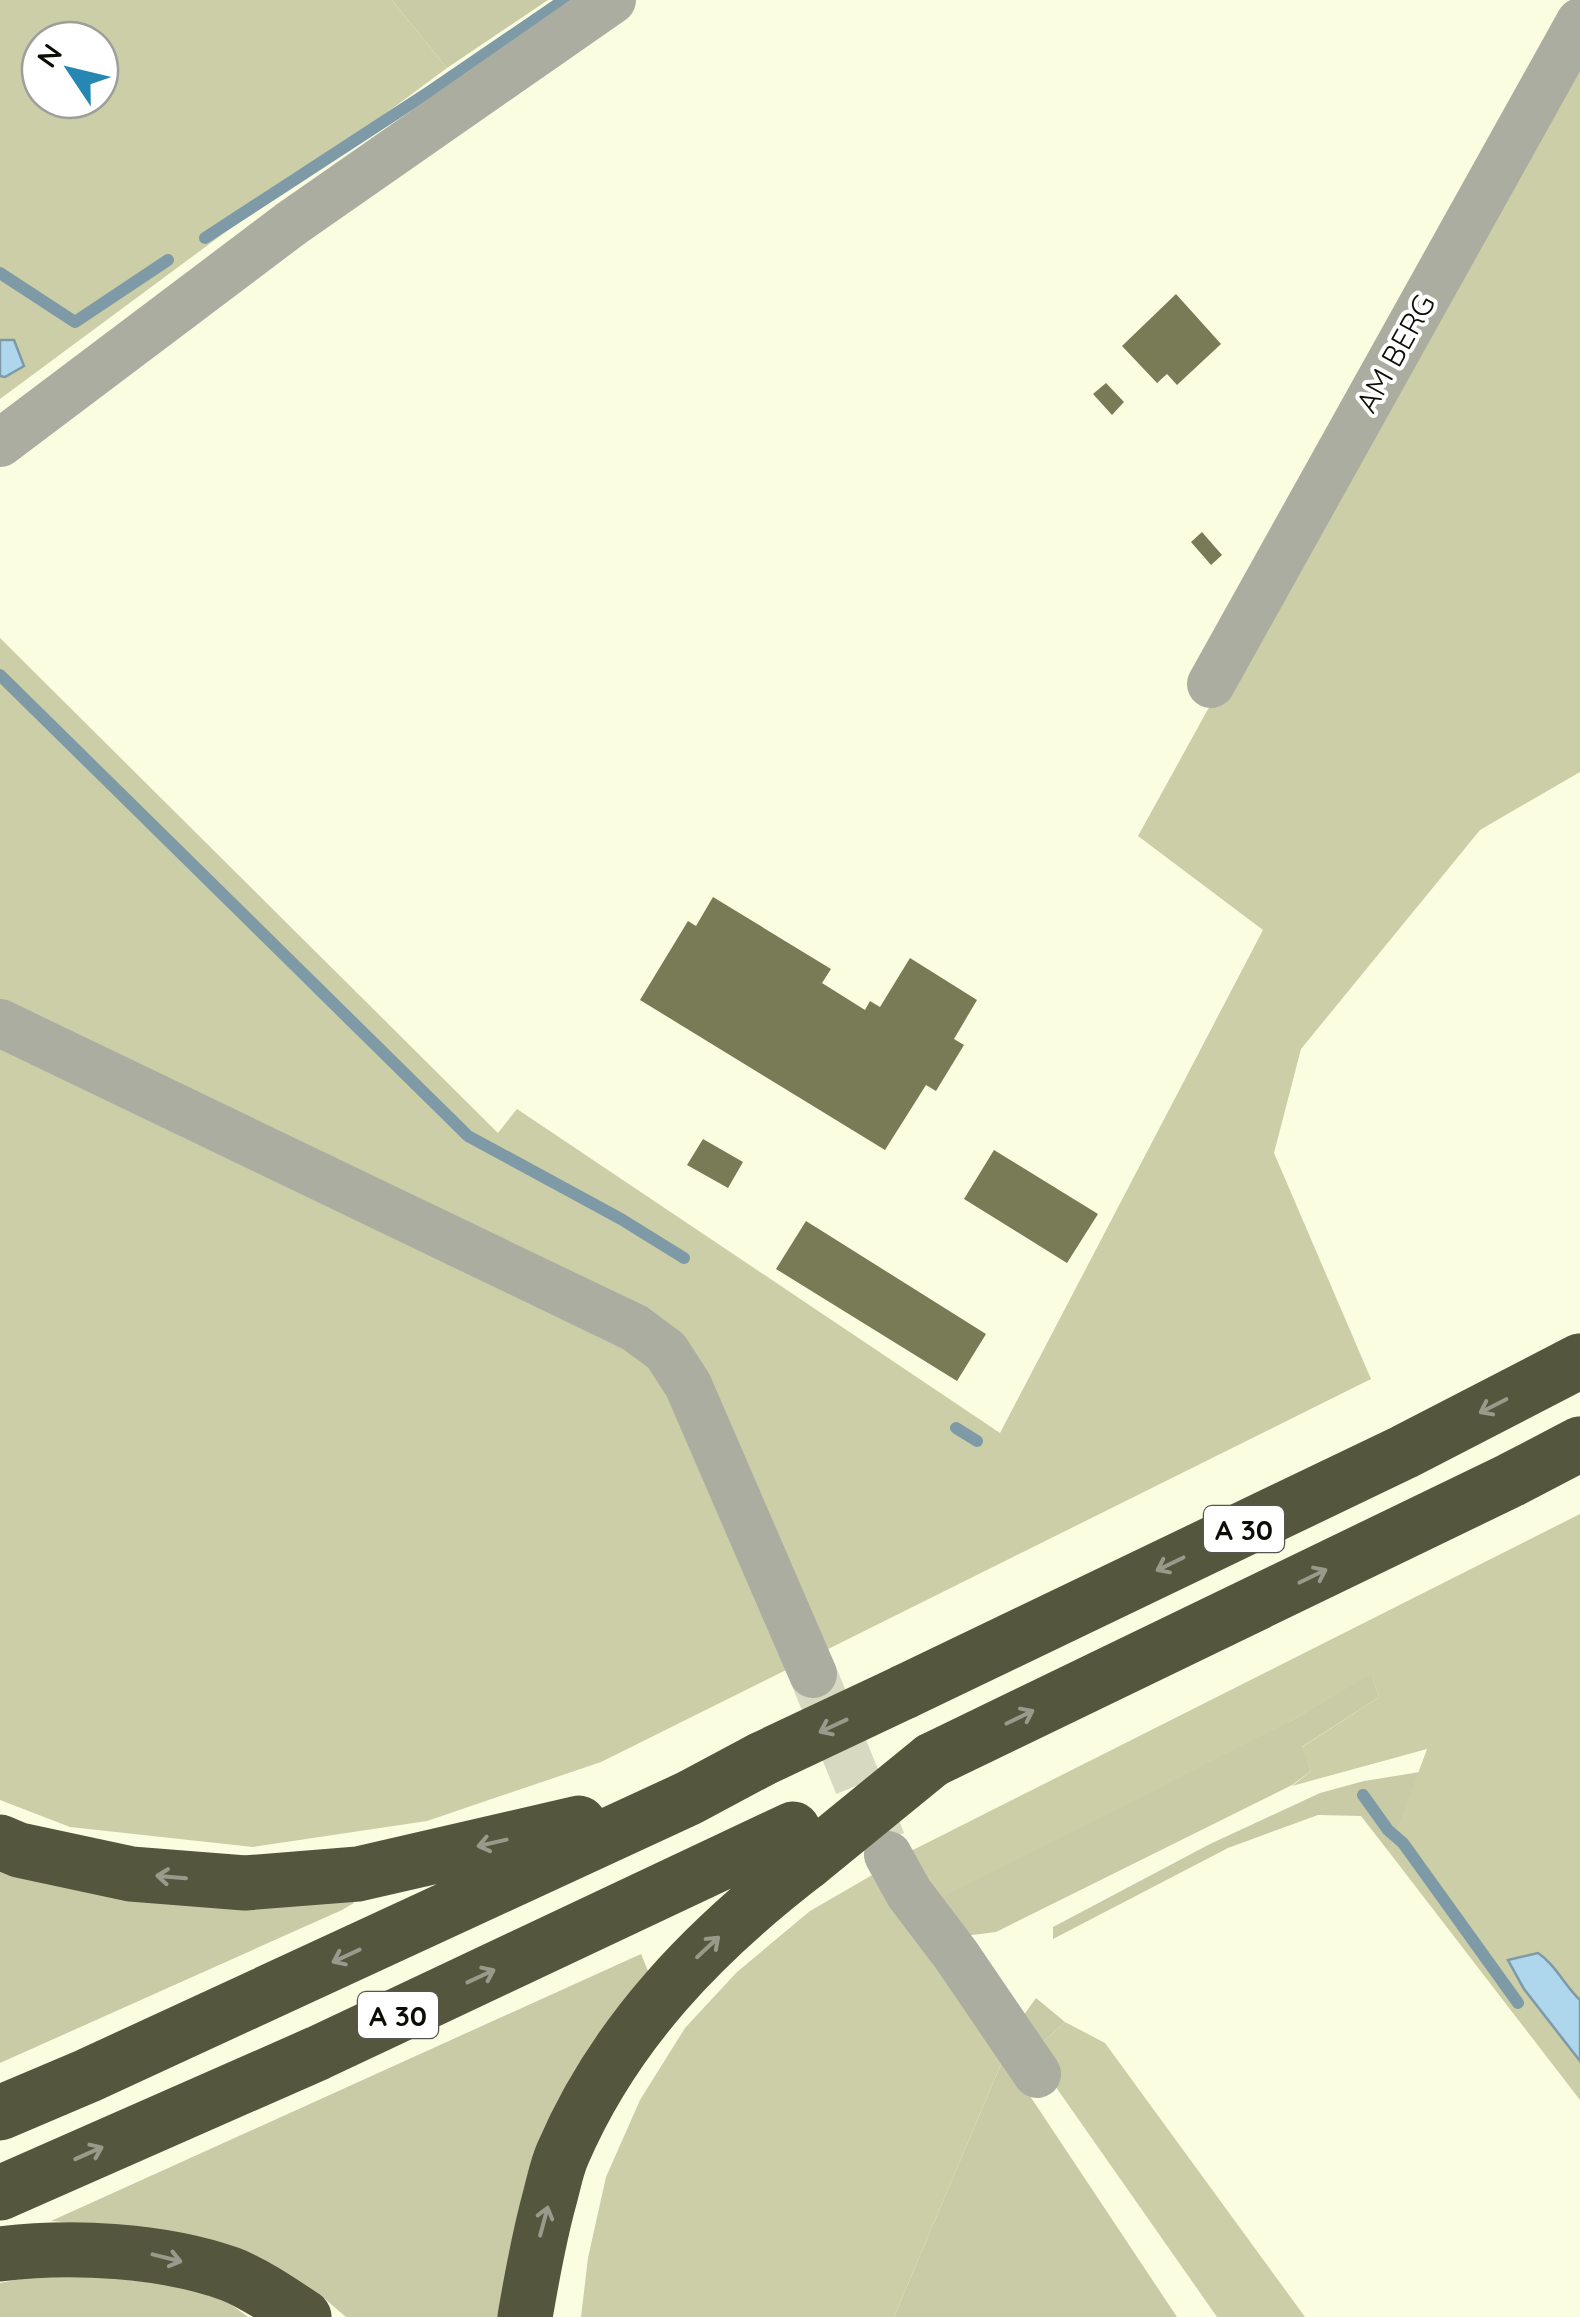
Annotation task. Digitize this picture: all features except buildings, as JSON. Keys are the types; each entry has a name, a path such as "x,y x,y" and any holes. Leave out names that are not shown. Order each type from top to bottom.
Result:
{"highway":[{"name":"A 30","path":"0,2114 689,1798 1404,1452 1580,1361"},
{"name":"A 30","path":"0,2192 800,1846 932,1760 1580,1444"},
{"path":"0,1842 20,1850 132,1874 244,1883 358,1874 689,1798"},
{"path":"525,2317 537,2244 562,2155 610,2061 677,1977 765,1894 800,1846"},
{"path":"0,2254 29,2250 151,2253 233,2275 304,2317"}],"street":[{"path":"0,442 292,222 612,0"},
{"name":"AM BERG","path":"1210,684 1580,22"},
{"path":"0,1022 635,1328 666,1351 688,1385 813,1674"},
{"path":"888,1855 908,1894 956,1955 1037,2074"}],"green space":[{"path":"0,0 392,0 447,68 0,399"},
{"path":"392,0 548,0 447,68"},
{"path":"1580,35 1580,772 1480,830 1301,1049 1274,1153 1371,1379 601,1762 427,1821 253,1847 70,1827 0,1800 0,638 498,1133 517,1109 1000,1433 1263,930 1138,836"},
{"path":"1580,1514 1580,2100 1389,1852 1427,1749 1292,1786 1311,1771 1301,1748 1379,1697 1371,1674 1289,1722 940,1899 907,1853"},
{"path":"1371,1673 1379,1697 1302,1747 1311,1771 1292,1785 996,1932 956,1937 907,1853 1289,1722"},
{"path":"1420,1772 1389,1852 1361,1816 1318,1815 1228,1848 1053,1939 1053,1927 1210,1844 1320,1793"},
{"path":"0,1862 351,1892 354,1903 0,2063"},
{"path":"874,1874 1004,2057 894,2317 581,2317 588,2258 606,2177 640,2100 685,2028 737,1972 810,1911"},
{"path":"641,1954 651,1978 508,2317 346,2317 325,2299 236,2256 160,2231 51,2221"},
{"path":"1036,1998 1065,2022 1043,2042 1021,2019"},
{"path":"1065,2022 1105,2043 1305,2317 1217,2317 1039,2063 1043,2042"},
{"path":"1004,2057 1177,2317 894,2317"},
{"path":"145,2275 216,2293 248,2317 0,2317 0,2283 30,2277"}],"water":[{"path":"0,340 14,340 24,366 5,377 0,376"},
{"path":"1538,1953 1580,2000 1580,2061 1524,1989 1508,1960"}],"waterway":[{"path":"205,238 564,0"},
{"path":"0,273 75,322 168,260"},
{"path":"0,675 468,1136 684,1258"},
{"path":"956,1428 977,1441"},
{"path":"1363,1795 1388,1830 1403,1843 1518,2003"}],"tunnel":[{"path":"813,1674 882,1842"}]}
